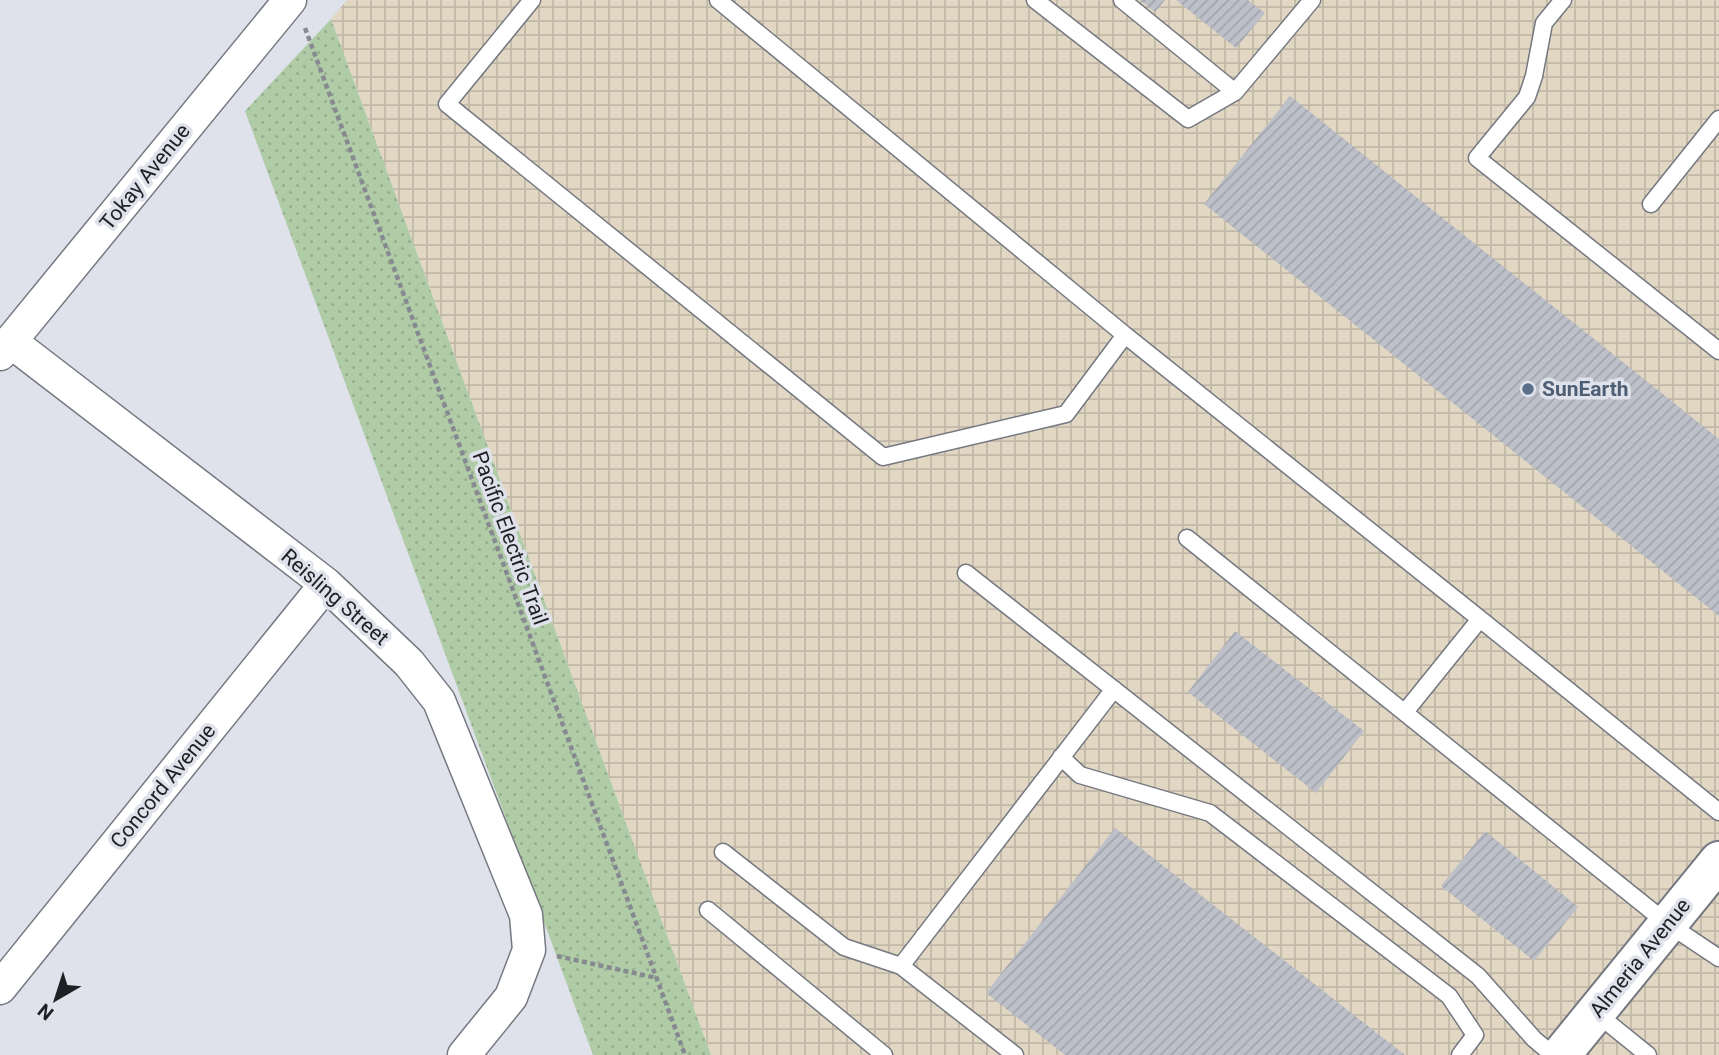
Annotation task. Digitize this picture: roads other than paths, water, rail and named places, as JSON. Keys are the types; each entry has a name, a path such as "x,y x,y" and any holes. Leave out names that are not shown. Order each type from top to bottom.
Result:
{"street":[{"name":"Tokay Avenue","path":"5,348 290,0"},
{"name":"Reisling Street","path":"5,348 326,584 409,663 439,701 526,915 529,950 511,998 464,1055"},
{"name":"Concord Avenue","path":"0,988 326,584"},
{"name":"Almeria Avenue","path":"1561,1055 1719,861"}],"lane":[{"path":"532,0 447,104 883,457 1066,414 1125,335"},
{"path":"718,0 1125,335 1719,812"},
{"path":"1035,0 1188,119 1235,92 1312,0"},
{"path":"1122,0 1235,92"},
{"path":"1563,0 1544,23 1534,76 1527,97 1478,158 1719,351"},
{"path":"1651,204 1719,119"},
{"path":"1187,538 1668,924 1719,958"},
{"path":"966,573 1478,976 1534,1040 1553,1055"},
{"path":"1405,712 1480,619"},
{"path":"901,966 1114,690"},
{"path":"1061,757 1080,775 1210,813 1449,996 1475,1035 1460,1055"},
{"path":"723,852 844,947 901,966 1015,1055"},
{"path":"708,910 884,1055"},
{"path":"1596,1013 1648,1055"}],"place":[{"name":"SunEarth","path":"1528,389"}]}
